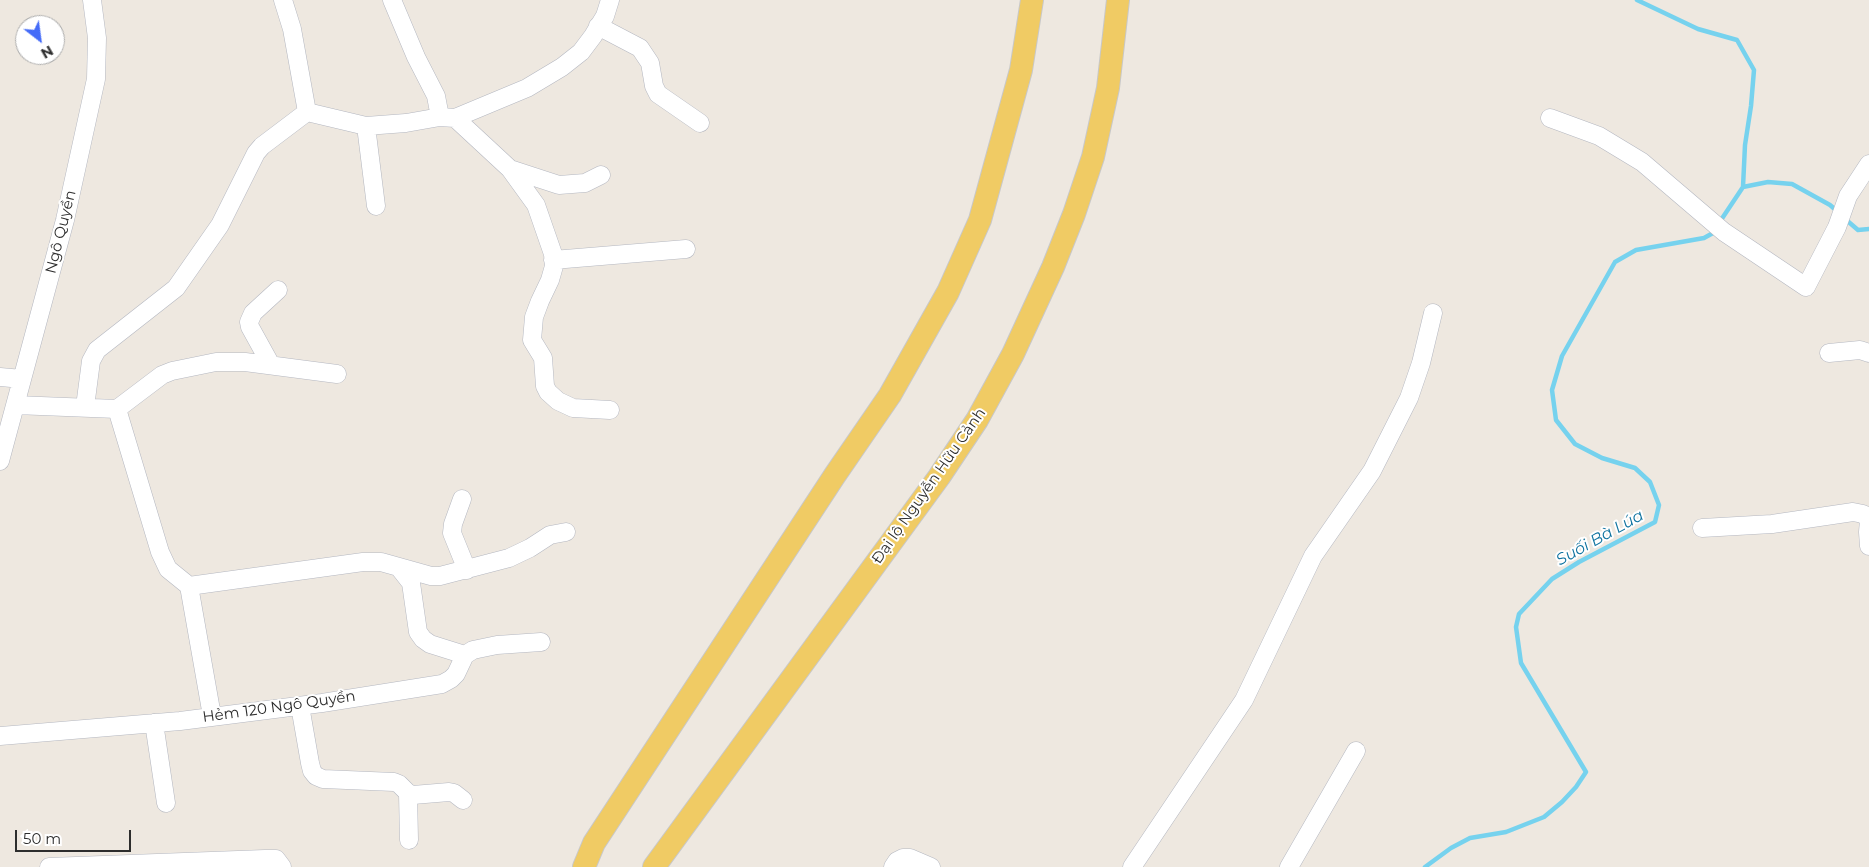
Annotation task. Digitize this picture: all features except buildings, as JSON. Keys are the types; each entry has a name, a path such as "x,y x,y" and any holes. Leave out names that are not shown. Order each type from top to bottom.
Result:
{"main road":[{"path":"584,867 594,844 890,394 948,292 980,220 1021,70 1032,0"},
{"name":"Đại lộ Nguyễn Hữu Cảnh","path":"654,867 939,477 977,420 1013,354 1063,241 1093,157 1108,88 1118,0"}],"street":[{"name":"Ngô Quyền","path":"0,461 3,440 15,405 65,220 96,79 97,38 92,0"},
{"path":"283,0 292,29 307,112"},
{"path":"392,0 416,57 448,117 510,170 536,205 551,245 554,266 534,317 532,340 543,358 545,386 548,392 558,401 573,408 610,410"},
{"path":"307,112 366,126 406,123 448,117 527,88 562,67 581,52 604,16 610,0"},
{"path":"598,26 640,48 650,63 654,86 658,94 700,123"},
{"path":"86,407 91,361 97,350 176,288 220,225 256,153 262,146 307,112"},
{"path":"1550,118 1599,136 1642,162 1724,232 1806,288 1837,227 1848,196 1869,164"},
{"path":"366,126 376,206"},
{"path":"510,170 559,186 585,183 600,175"},
{"path":"553,260 686,249"},
{"path":"271,365 249,322 253,312 278,290"},
{"path":"1132,867 1244,700 1313,556 1372,471 1408,398 1421,363 1433,313"},
{"path":"1829,353 1860,350 1869,352"},
{"path":"15,405 117,409 162,375 172,371 216,362 244,362 337,374"},
{"path":"0,377 22,379"},
{"path":"117,409 160,552 168,569 189,586 212,716"},
{"path":"462,499 452,524 452,533 467,570"},
{"path":"1702,528 1772,524 1853,512 1863,514 1869,520 1869,546"},
{"path":"189,586 363,562 381,562 431,576 467,570 510,558 550,535 566,532"},
{"path":"400,568 411,582 418,632 430,644 465,655 473,650 497,645 541,642"},
{"name":"Hẻm 120 Ngô Quyền","path":"0,736 154,723 300,706 442,684 456,674 465,655"},
{"path":"300,706 310,763 316,776 323,779 394,782 399,784 408,793 414,795 449,792 454,793 463,800"},
{"path":"154,723 166,803"},
{"path":"1289,867 1356,751"},
{"path":"408,793 409,840"},
{"path":"572,867 594,844"},
{"path":"893,867 897,861 903,858 910,858 931,867"},
{"path":"49,867 266,859 276,859 282,867"}],"waterway":[{"path":"1637,0 1698,29 1737,40 1754,70 1745,145 1743,187"},
{"name":"Suối Bà Lúa","path":"1719,223 1743,187 1768,182 1792,184 1830,205 1838,212"},
{"name":"Suối Bà Lúa","path":"1844,218 1858,230 1869,229"},
{"name":"Suối Bà Lúa","path":"1425,867 1451,848 1470,838 1506,832 1544,817 1562,802 1576,787 1586,772 1521,663 1516,627 1519,614 1552,579 1579,562 1655,522 1659,505 1650,482 1635,468 1602,458 1575,444 1556,420 1552,390 1562,356 1615,262 1636,250 1704,238 1713,233 1715,229"}]}
